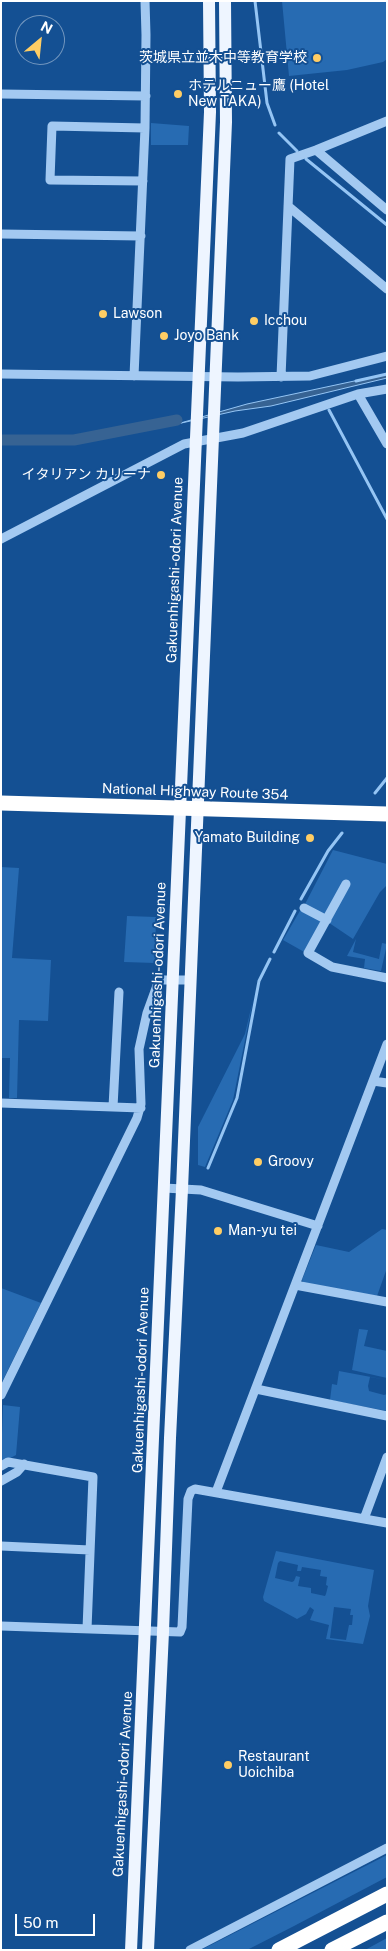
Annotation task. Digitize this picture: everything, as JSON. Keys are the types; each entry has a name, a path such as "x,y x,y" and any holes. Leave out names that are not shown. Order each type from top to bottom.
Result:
{"highway":[{"name":"National Highway Route 354","path":"1,803 197,807 387,814"},
{"path":"279,1950 387,1894"},
{"path":"332,1950 387,1922"}],"main road":[{"name":"Gakuenhigashi-odori Avenue","path":"131,1950 210,112 209,1"},
{"path":"148,1950 182,1189 226,122 225,1"}],"street":[{"path":"134,376 146,96 145,1"},
{"path":"1,94 146,96"},
{"path":"281,377 290,159 387,121"},
{"path":"143,181 50,180 52,126 145,128"},
{"path":"316,150 387,210"},
{"path":"288,206 387,289"},
{"path":"1,234 141,236"},
{"path":"1,374 310,376 387,356"},
{"path":"1,539 184,444 243,432 358,394 387,389"},
{"path":"358,394 387,444"},
{"path":"346,884 308,953 332,967 387,978"},
{"path":"304,908 327,920"},
{"path":"1,1395 141,1108 139,1049 147,1013 159,980 190,980"},
{"path":"113,1107 118,992"},
{"path":"216,1492 387,1044"},
{"path":"373,1081 387,1083"},
{"path":"1,1103 141,1108"},
{"path":"164,1188 202,1190 318,1226"},
{"path":"296,1286 387,1302"},
{"path":"256,1389 387,1416"},
{"path":"364,1519 387,1457"},
{"path":"1,1466 8,1462 92,1477 86,1629"},
{"path":"1,1481 17,1472 24,1464"},
{"path":"1,1626 180,1632 182,1627 188,1498 191,1491 195,1489 387,1523"},
{"path":"1,1546 90,1550"},
{"path":"137,1787 155,1788"},
{"path":"190,1950 387,1848"}],"shaded area":[{"path":"282,1 387,1 387,59 383,62 347,70 289,76"},
{"path":"151,123 189,126 188,145 151,145"},
{"path":"387,374 387,378 271,406 235,411 177,424 247,404"},
{"path":"333,850 387,864 387,885 380,892 353,939 304,906"},
{"path":"1,867 19,868 12,958 51,960 48,1021 19,1020 17,1098 9,1098 10,1058 1,1058"},
{"path":"301,909 323,921 306,953 283,940"},
{"path":"127,916 156,917 155,963 124,962"},
{"path":"356,939 353,952 379,959 382,943 387,944 381,971 364,968 365,959 347,956"},
{"path":"253,1000 233,1100 205,1167 198,1165 198,1127 245,1034"},
{"path":"382,1229 387,1230 387,1268 377,1296 304,1284 302,1280 316,1245 349,1252"},
{"path":"1,1288 41,1303 1,1384"},
{"path":"359,1329 368,1330 364,1346 387,1351 387,1378 352,1370"},
{"path":"339,1371 387,1380 370,1377 368,1386 369,1391 387,1394 387,1411 330,1400 332,1384 337,1385"},
{"path":"3,1405 20,1407 16,1455 1,1463"},
{"path":"276,1551 374,1570 368,1606 370,1616 363,1644 326,1639 329,1625 310,1620 314,1610 310,1607 306,1614 297,1619 264,1601 263,1597","holes":["280,1561 298,1565 297,1571 301,1571 302,1567 321,1570 320,1576 327,1577 326,1585 328,1586 325,1596 311,1593 311,1588 298,1586 300,1577 296,1576 292,1582 275,1578","334,1607 351,1609 350,1615 353,1615 352,1625 349,1625 346,1640 330,1638"]},
{"path":"387,1855 387,1877 294,1926 247,1950 201,1950"},
{"path":"387,1938 387,1950 365,1950"}],"waterway":[{"path":"255,1 267,103 275,125"},
{"path":"279,133 297,151"},
{"path":"306,159 387,225"},
{"path":"356,381 387,374"},
{"path":"329,410 387,519"},
{"path":"1,440 74,440 177,420"},
{"path":"375,793 387,778"},
{"path":"301,899 328,851 342,833"},
{"path":"274,952 295,911"},
{"path":"208,1168 237,1098 259,981 270,959"}],"place":[{"name":"茨城県立並木中等教育学校","path":"317,58"},
{"name":"ホテルニュー鷹 (Hotel New TAKA)","path":"178,94"},
{"name":"Lawson","path":"103,314"},
{"name":"Icchou","path":"254,321"},
{"name":"Joyo Bank","path":"164,336"},
{"name":"イタリアン カリーナ","path":"161,475"},
{"name":"Yamato Building","path":"310,838"},
{"name":"Groovy","path":"258,1162"},
{"name":"Man-yu tei","path":"218,1231"},
{"name":"Restaurant Uoichiba","path":"228,1765"}]}
